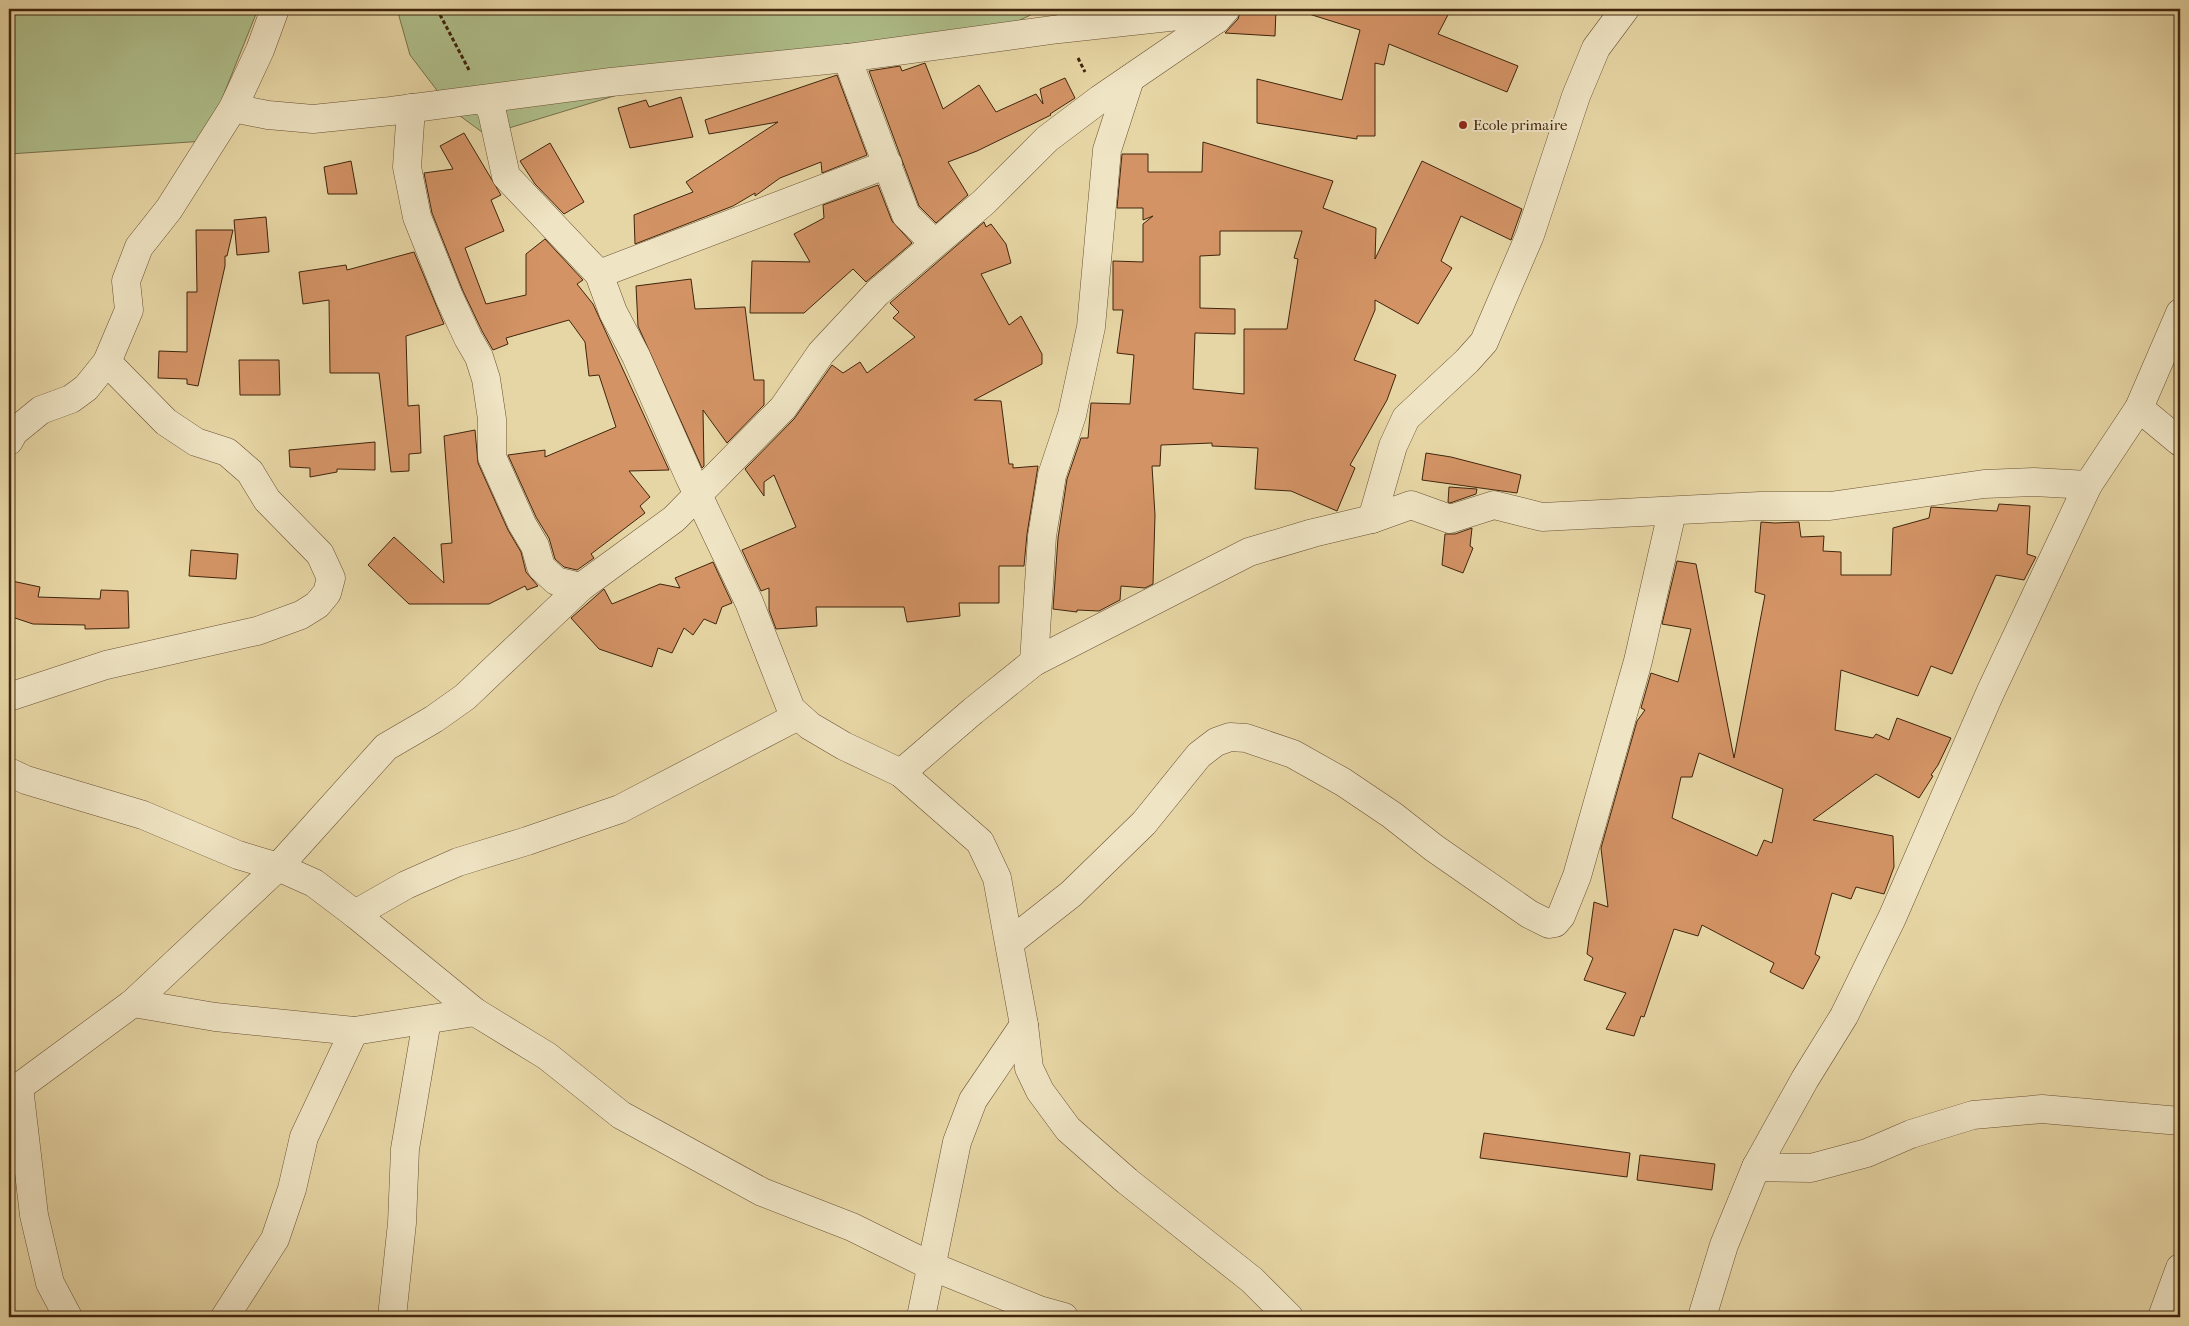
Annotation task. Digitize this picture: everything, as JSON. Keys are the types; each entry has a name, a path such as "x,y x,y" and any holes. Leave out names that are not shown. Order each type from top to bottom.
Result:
{"street":[{"path":"9,442 14,432 41,410 71,399 86,388 107,362 129,310 126,281 139,247 169,209 234,108 260,50 275,9"},
{"path":"1372,519 1393,446 1406,418 1467,361 1484,342 1530,236 1576,96 1596,48 1626,9"},
{"path":"234,108 268,116 313,119 611,82 847,58 1059,29 1214,12"},
{"path":"68,1317 50,1283 34,1215 14,1089 133,1003 278,867 386,747 434,719 465,697 581,588 674,519 783,408 821,353 876,292 984,202 1048,139 1130,79 1214,12"},
{"path":"847,58 906,215 934,243"},
{"path":"1034,662 1042,536 1052,475 1072,415 1091,328 1107,150 1130,79"},
{"path":"485,99 492,112 506,176 599,274 614,312 650,386 698,496 749,602 791,708 810,726 844,746 901,773 980,842 997,878 1024,1025 1029,1068 1040,1091 1068,1129 1127,1180 1252,1280 1289,1317"},
{"path":"411,108 406,167 417,217 449,297 468,338 479,356 486,379 492,419 492,457 522,524 535,546 542,567 556,581 581,588"},
{"path":"599,274 888,164"},
{"path":"1702,1317 1724,1245 1756,1167 1805,1079 1844,1016 1892,918 1990,693 2088,485 2139,408 2180,313"},
{"path":"9,697 106,666 257,630 301,615 316,605 327,593 331,578 320,554 267,500 250,472 227,452 196,442 166,422 107,362"},
{"path":"2139,408 2180,442"},
{"path":"901,773 1034,662 1249,552 1313,532 1372,519 1411,505 1450,519 1494,505 1542,518 1760,506 1830,506 1984,484 2034,482 2088,485"},
{"path":"1010,942 1071,894 1144,823 1199,755 1216,742 1230,737 1246,738 1293,754 1343,782 1529,914 1549,924 1554,923 1561,916 1577,876 1638,661 1672,512"},
{"path":"355,914 406,884 458,862 527,842 620,809 798,716"},
{"path":"9,772 26,780 143,815 238,855 278,867 314,884 355,914 475,1012 547,1056 630,1120 762,1192 852,1227 931,1266 1039,1310 1064,1317"},
{"path":"133,1003 216,1018 354,1032 475,1012"},
{"path":"392,1317 402,1222 405,1149 427,1020"},
{"path":"921,1317 957,1142 973,1100 1024,1025"},
{"path":"225,1317 275,1239 292,1189 304,1138 354,1032"},
{"path":"1756,1167 1811,1168 1867,1152 1911,1134 1973,1115 2042,1110 2180,1121"},
{"path":"2162,1317 2180,1268"}],"path":[{"path":"437,9 485,99"}],"green space":[{"path":"9,9 258,9 205,141 9,154"},
{"path":"397,9 1043,9 960,49 660,82 486,135 452,110 410,55"}],"building":[{"path":"1241,9 1276,9 1275,36 1225,33 1238,19"},
{"path":"1310,9 1451,9 1438,34 1518,66 1507,92 1389,44 1384,65 1375,63 1375,136 1357,136 1357,139 1257,123 1257,79 1342,100 1360,30 1309,14"},
{"path":"925,63 943,109 979,85 996,112 1036,94 1043,104 1040,89 1065,78 1075,98 1051,115 977,151 948,162 968,195 936,223 919,206 869,71 900,66 902,71"},
{"path":"837,75 867,155 822,173 821,162 780,178 755,196 755,193 733,206 635,244 634,215 693,192 686,182 778,122 709,134 705,120"},
{"path":"681,97 693,137 630,148 618,108 646,100 649,107"},
{"path":"464,133 501,195 491,200 504,231 465,248 486,304 526,295 526,254 545,239 583,280 577,284 593,304 669,470 629,471 650,497 640,506 645,513 591,554 594,558 577,570 564,567 555,559 549,538 536,517 508,455 545,450 545,457 616,427 599,375 589,376 585,342 569,320 506,338 508,344 493,350 482,331 463,291 432,213 424,173 453,169 440,146"},
{"path":"1203,142 1333,181 1323,208 1376,228 1375,259 1422,161 1522,209 1511,240 1461,216 1441,261 1452,268 1418,324 1375,300 1375,310 1354,360 1396,375 1387,400 1350,465 1355,468 1337,511 1291,491 1255,489 1258,448 1212,446 1212,443 1161,445 1160,466 1152,466 1155,515 1153,584 1145,588 1121,586 1120,600 1099,611 1077,610 1077,612 1053,609 1058,538 1067,479 1081,438 1088,438 1091,403 1130,404 1134,355 1117,353 1123,310 1113,310 1113,261 1143,262 1143,224 1153,216 1143,220 1143,208 1117,208 1122,154 1148,154 1148,172 1202,172","holes":["1220,231 1302,231 1294,258 1298,259 1287,329 1244,329 1244,394 1193,389 1195,333 1235,334 1235,309 1200,308 1200,256 1220,255"]},
{"path":"550,143 584,202 564,214 535,184 520,161"},
{"path":"351,161 357,194 328,194 324,167"},
{"path":"878,185 892,221 912,243 866,282 853,269 804,313 750,313 752,261 810,262 794,234 824,218 823,205"},
{"path":"266,217 269,252 237,255 234,220"},
{"path":"984,222 986,227 991,224 1006,244 1011,263 981,274 1009,325 1021,316 1042,354 1042,364 974,400 1001,401 1009,464 1013,464 1013,468 1038,466 1024,566 999,566 999,603 959,603 960,616 907,622 904,607 816,607 817,626 776,629 769,610 769,588 761,591 742,550 796,527 774,475 764,482 764,496 745,469 794,419 832,365 843,373 860,362 867,373 915,337 893,318 899,312 890,303"},
{"path":"196,230 233,230 227,256 225,256 225,266 198,386 187,384 187,379 158,378 159,351 187,352 187,292 197,292"},
{"path":"414,252 444,324 406,336 408,406 419,405 421,453 409,454 409,471 391,472 379,373 330,373 329,300 303,304 299,272 346,265 347,270"},
{"path":"691,279 695,309 745,307 754,380 764,380 764,405 727,443 703,410 704,466 702,468 638,326 636,286"},
{"path":"239,360 279,360 280,395 240,395"},
{"path":"475,430 478,463 508,530 521,552 526,572 538,586 527,590 525,586 489,604 409,604 368,565 394,537 444,583 441,544 452,543 444,436"},
{"path":"375,442 375,470 337,469 337,472 310,477 310,468 290,467 289,450"},
{"path":"1426,453 1451,457 1521,475 1517,493 1422,480"},
{"path":"1449,487 1477,489 1476,494 1450,503 1448,502"},
{"path":"1999,504 2030,506 2027,554 2036,557 2024,580 1996,575 1952,674 1931,666 1918,696 1841,670 1835,730 1873,738 1876,734 1889,740 1897,718 1951,738 1931,775 1933,776 1919,798 1876,774 1813,820 1893,836 1894,867 1884,894 1856,887 1851,899 1832,893 1815,954 1820,957 1803,989 1770,972 1774,963 1702,925 1698,936 1674,929 1644,1017 1641,1016 1634,1036 1606,1029 1626,993 1584,980 1593,958 1587,954 1594,902 1608,907 1601,848 1637,721 1645,710 1641,708 1651,673 1678,682 1691,629 1662,624 1677,561 1696,564 1734,758 1765,595 1755,592 1761,522 1799,522 1801,537 1824,536 1823,551 1841,552 1841,575 1891,575 1893,528 1929,518 1931,507 1997,511","holes":["1699,753 1783,789 1772,843 1764,840 1757,856 1672,818 1681,777 1692,777"]},
{"path":"1472,528 1470,546 1473,548 1463,573 1442,565 1445,534 1455,534"},
{"path":"191,550 238,554 236,579 189,576"},
{"path":"713,562 732,603 722,607 716,624 704,619 693,635 684,628 672,653 658,648 652,667 599,649 571,618 604,589 612,604 660,584 680,588 675,578"},
{"path":"12,581 40,587 38,597 100,599 101,590 128,591 129,628 85,629 85,625 33,624 9,616 9,596"},
{"path":"1484,1133 1630,1153 1627,1177 1480,1158"},
{"path":"1640,1155 1715,1164 1712,1190 1637,1180"}],"place":[{"name":"Ecole primaire","path":"1463,125"}]}
